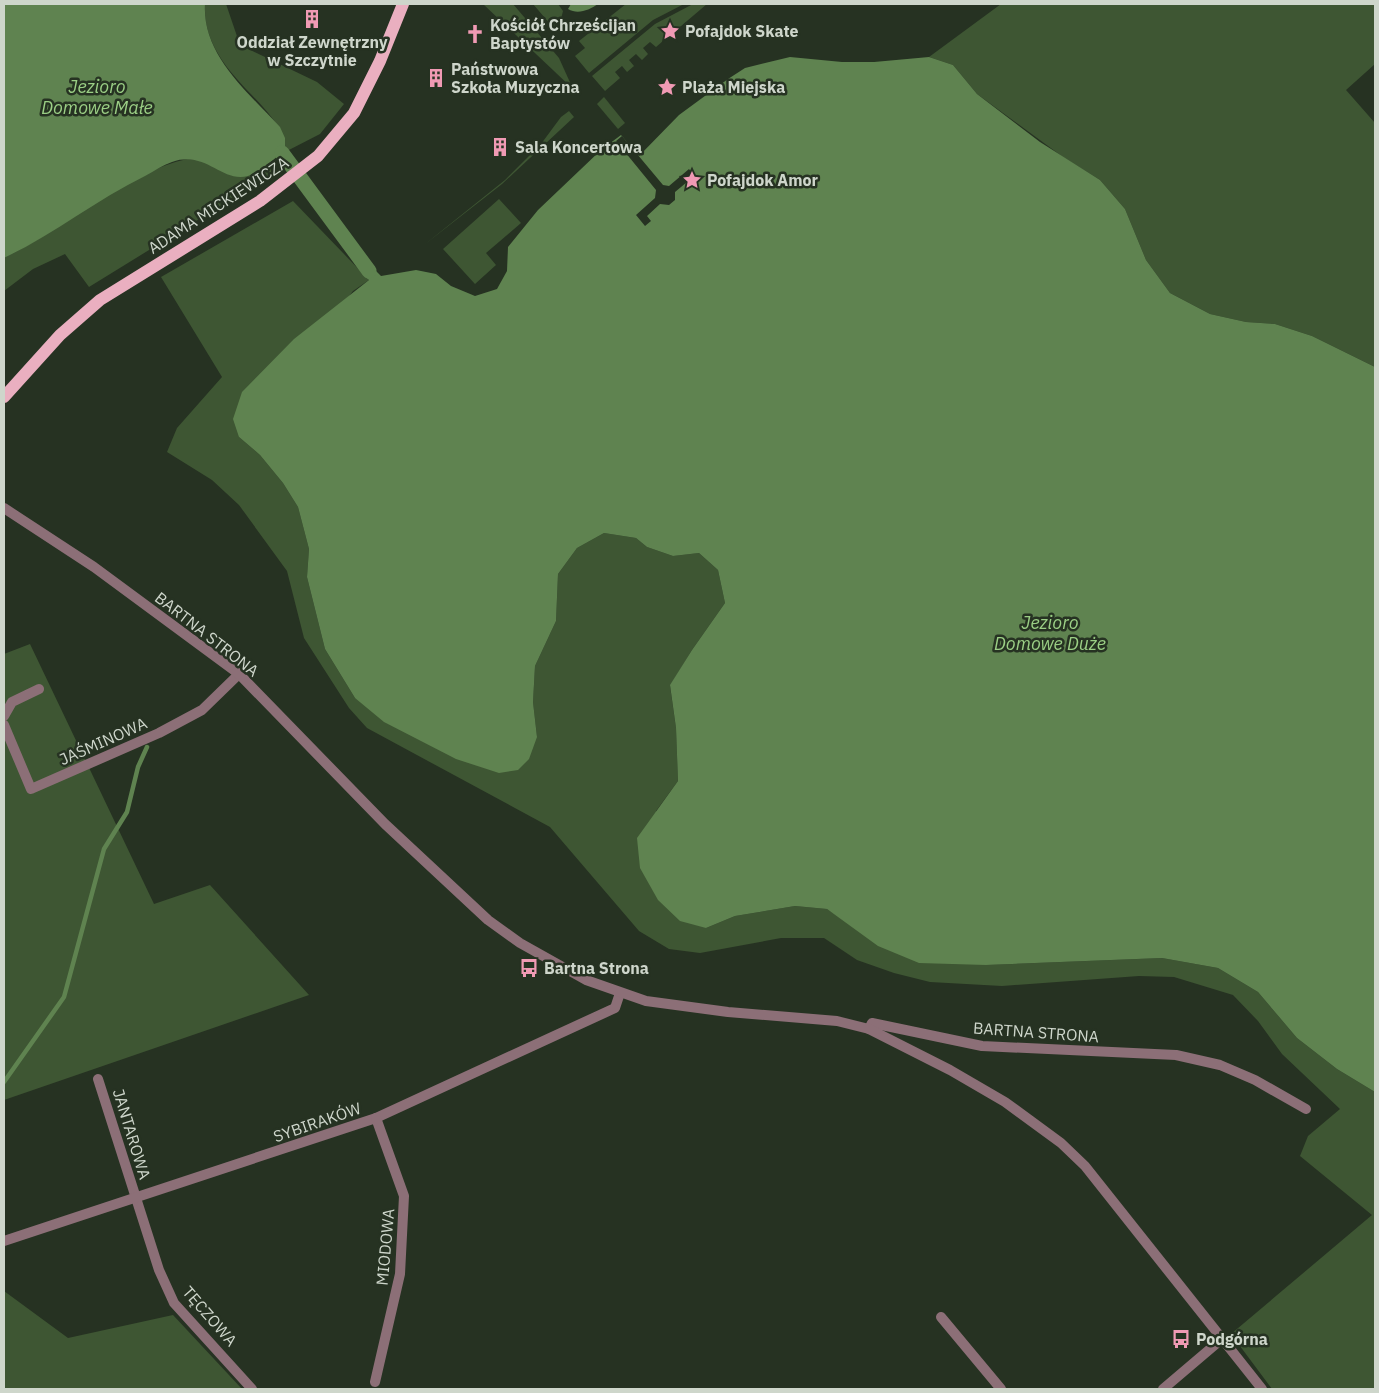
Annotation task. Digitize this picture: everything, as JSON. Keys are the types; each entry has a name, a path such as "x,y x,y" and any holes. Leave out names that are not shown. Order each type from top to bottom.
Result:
{"main road":[{"name":"ADAMA MICKIEWICZA","path":"4,397 60,335 100,300 260,200 318,156 354,113 380,61 403,4"}],"street":[{"name":"BARTNA STRONA","path":"4,508 94,567 239,674 384,824 488,920 520,943 586,980 646,1001 837,1021 869,1029 872,1023 982,1046 1176,1055 1220,1065 1255,1080 1306,1109"},
{"name":"JAŚMINOWA","path":"4,725 31,789 159,733 202,710 239,674"},
{"path":"4,716 12,702 39,689"},
{"name":"SYBIRAKÓW","path":"4,1241 136,1199 376,1118 614,1008 620,993"},
{"path":"869,1029 892,1039 975,1084 1034,1121 1061,1143 1085,1166 1262,1389"},
{"name":"JANTAROWA","path":"98,1079 136,1199"},
{"name":"MIODOWA","path":"375,1382 400,1274 404,1196 376,1118"},
{"name":"TĘCZOWA","path":"136,1199 159,1270 174,1303 252,1389"},
{"path":"941,1318 1001,1389"},
{"path":"1163,1389 1223,1338"}],"shaded area":[{"path":"205,4 226,4 240,45 317,82 344,104 320,134 285,152 282,135 273,119 229,70 216,51 207,29"},
{"path":"483,4 513,4 559,58 573,89"},
{"path":"533,4 558,4 563,11 561,19 565,23 556,31"},
{"path":"626,4 684,4 653,20 589,73 575,56 585,48 579,41"},
{"path":"693,4 707,4 674,32 670,29 667,32 670,35 656,47 650,42 643,48 648,54 642,60 636,54 629,60 634,66 627,72 622,66 615,72 620,78 605,91 592,76 655,24"},
{"path":"1001,4 1375,4 1375,64 1346,90 1375,123 1375,367 1312,336 1275,324 1246,322 1210,314 1170,293 1146,260 1125,209 1100,180 1063,157 977,94 953,65 929,57"},
{"path":"604,97 625,123 618,129 597,104"},
{"path":"569,111 574,117 502,184 424,245 505,180 541,144 561,117"},
{"path":"187,159 200,160 248,176 269,165 274,173 89,287 65,254 33,269 4,291 4,258 48,233 118,188 165,166"},
{"path":"499,199 521,223 486,253 496,265 475,284 443,249"},
{"path":"293,201 369,280 353,291 239,437 260,455 283,483 298,507 309,549 307,577 325,649 355,698 537,737 533,702 535,666 556,621 558,574 577,548 604,533 636,538 647,547 673,556 699,553 718,570 725,603 692,650 670,686 676,728 678,781 656,811 706,928 735,916 795,906 827,909 854,926 986,965 1162,958 1218,968 1258,992 1297,1038 1337,1069 1375,1092 1375,1389 1272,1389 1231,1334 1372,1215 1300,1156 1308,1136 1340,1109 1282,1054 1258,1021 1233,995 1174,977 1139,976 1002,986 930,982 894,973 857,960 824,938 781,938 700,953 669,949 639,931 550,827 367,728 349,708 304,638 287,571 239,505 212,480 167,452 177,428 222,377 161,277"},
{"path":"30,644 154,904 210,885 309,995 4,1100 4,654"},
{"path":"4,1291 68,1338 173,1315 242,1389 4,1389"}],"water":[{"name":"Jezioro Domowe Małe","path":"4,4 205,4 206,22 211,40 219,56 241,86 280,127 285,138 285,152 253,174 238,177 194,160 184,159 169,163 127,185 40,239 4,258"},
{"path":"571,4 598,4 587,10 576,12 568,9"},
{"name":"Jezioro Domowe Duże","path":"790,57 842,62 874,62 929,57 953,65 977,94 1040,142 1100,180 1125,209 1146,260 1170,293 1210,314 1246,322 1275,324 1312,336 1375,367 1375,1092 1337,1069 1297,1038 1258,992 1218,968 1162,958 986,965 919,963 878,946 827,909 795,906 735,916 706,928 680,921 658,900 640,868 637,838 678,781 676,728 670,685 725,603 718,570 699,553 673,556 647,547 636,538 604,533 577,548 558,574 556,621 535,666 533,702 537,737 529,759 518,770 499,773 456,759 384,722 355,698 325,649 307,577 309,549 298,507 283,483 260,455 239,437 233,419 242,392 294,339 369,280 364,276 373,268 381,276 416,270 436,274 451,286 475,296 497,289 507,271 508,247 538,210 601,150 621,135 639,156 679,115 728,79 745,68"}],"pier":[{"path":"622,136 663,185 669,186 689,169 698,181 691,187 687,182 675,192 675,200 669,205 660,204 647,216 651,221 645,226 636,215 655,198 656,190 616,141"}],"waterway":[{"path":"282,153 369,271"},
{"path":"4,1082 64,997 104,849 127,812 138,767 147,747"}],"place":[{"name":"Oddział Zewnętrzny w Szczytnie","path":"312,19"},
{"name":"Pofajdok Skate","path":"670,31"},
{"name":"Kościół Chrześcijan Baptystów","path":"475,34"},
{"name":"Państwowa Szkoła Muzyczna","path":"436,78"},
{"name":"Plaża Miejska","path":"667,87"},
{"name":"Sala Koncertowa","path":"500,147"},
{"name":"Pofajdok Amor","path":"692,180"},
{"name":"Bartna Strona","path":"529,968"},
{"name":"Podgórna","path":"1181,1339"}]}
